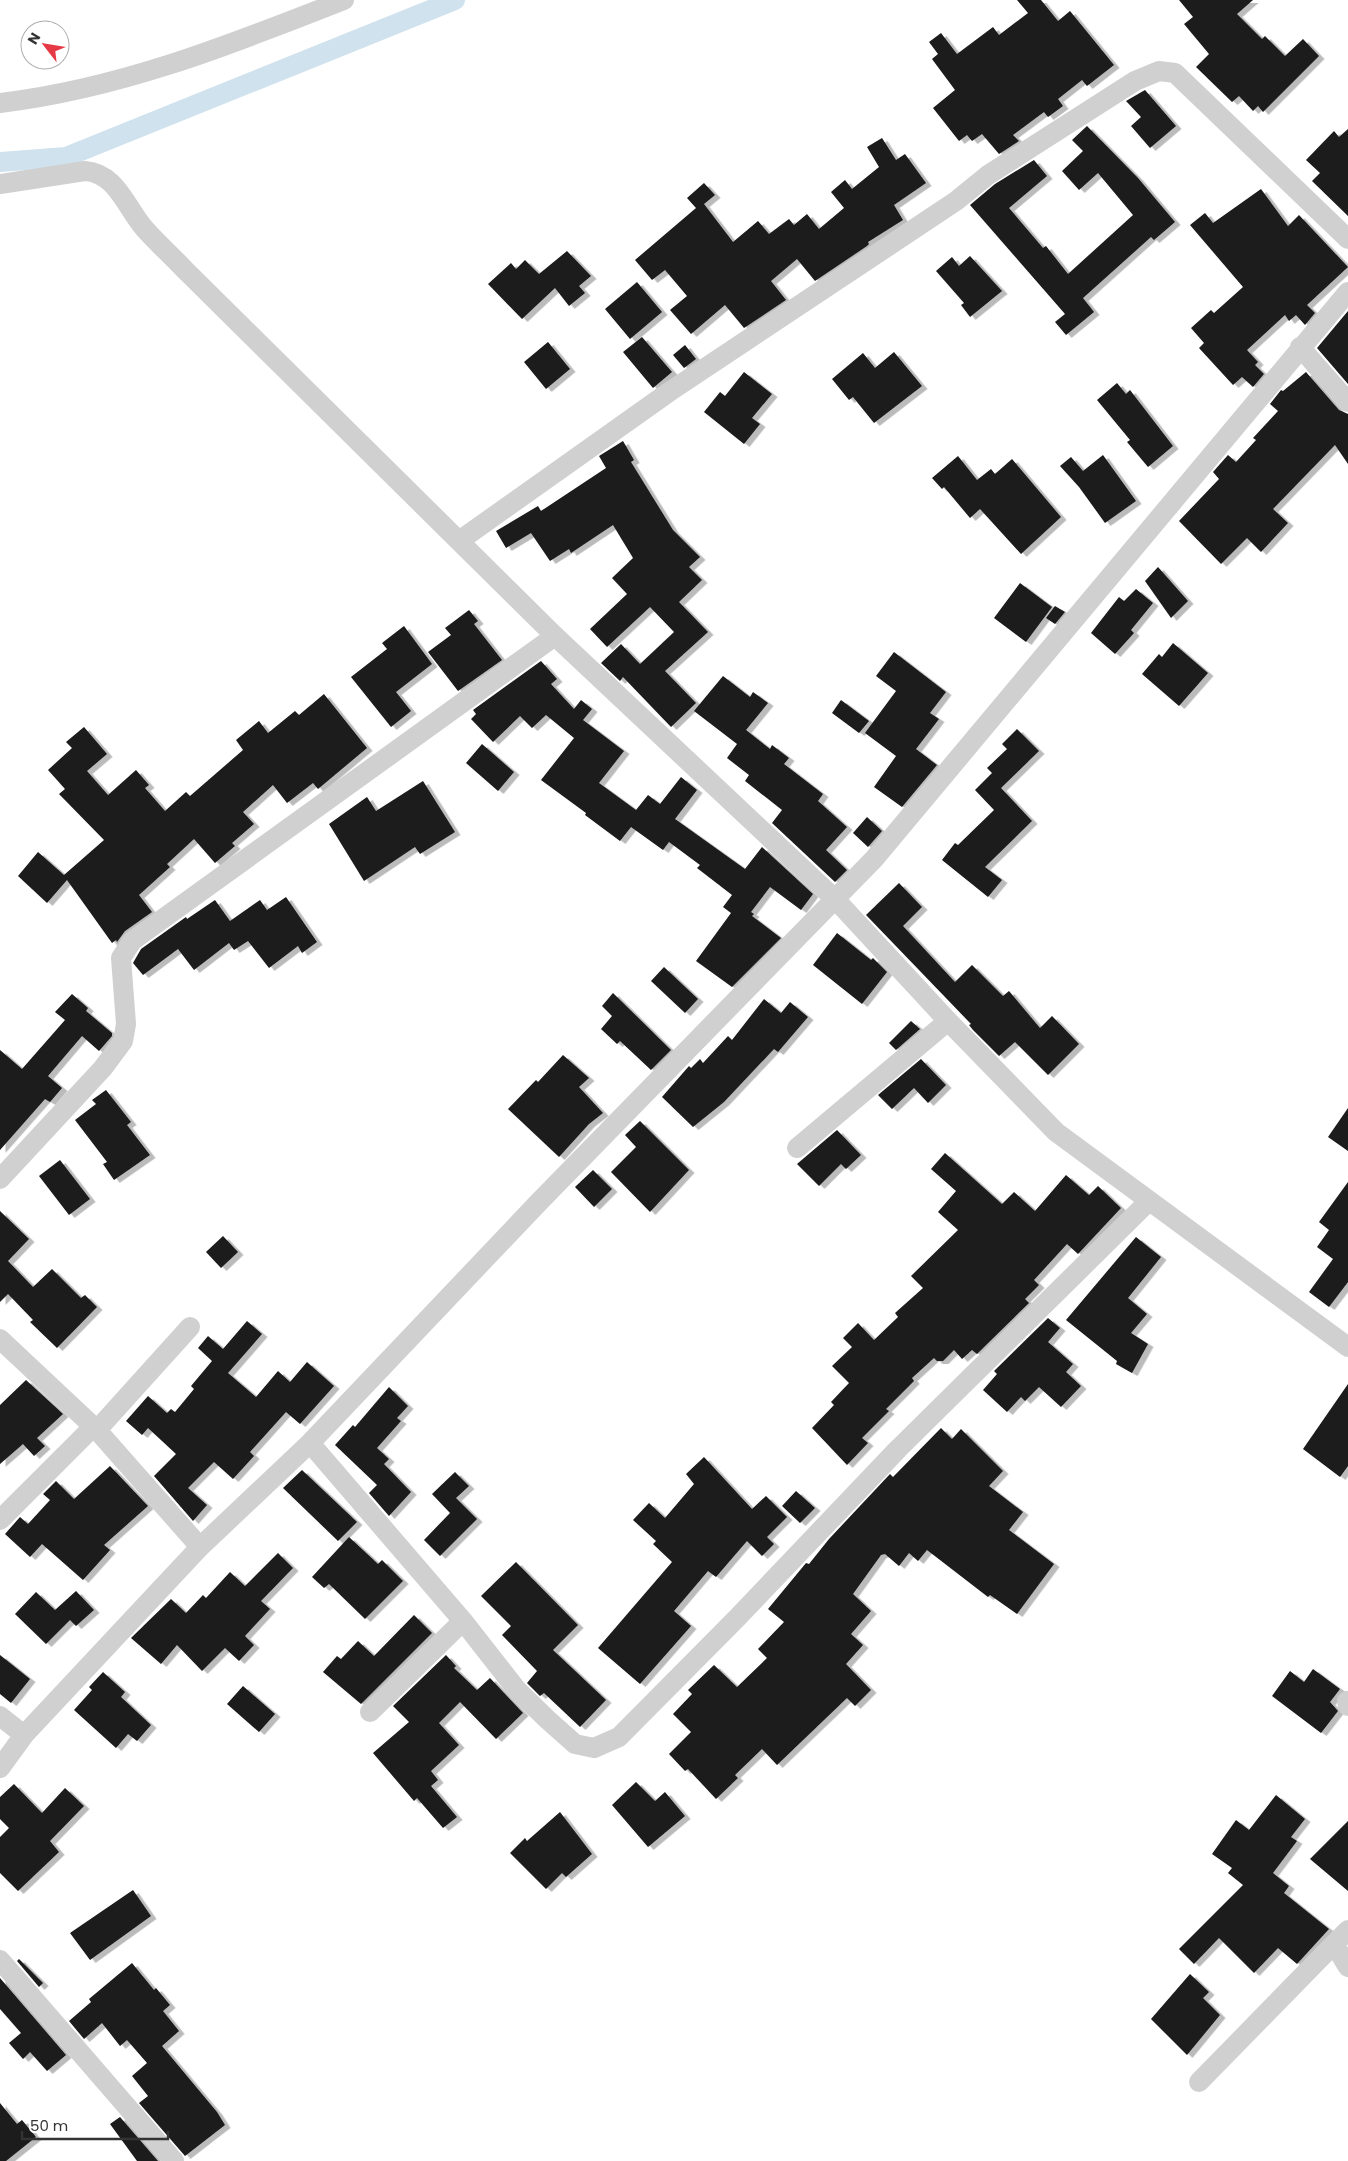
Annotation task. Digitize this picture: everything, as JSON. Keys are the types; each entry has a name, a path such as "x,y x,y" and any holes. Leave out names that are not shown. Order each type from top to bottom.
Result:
{"street":[{"path":"0,102 102,85 214,51 344,0"},
{"path":"459,541 669,392 956,201 988,175 1134,80 1159,71 1175,73 1348,239"},
{"path":"0,184 85,171 96,172 103,176 122,194 144,227 185,270 555,636 836,900 948,1021 1056,1132 1148,1202 1348,1347"},
{"path":"0,1768 24,1735 200,1547 310,1443 539,1202 836,900 874,858 1348,292"},
{"path":"1300,347 1348,402"},
{"path":"0,1180 103,1068 123,1041 126,1024 121,958 132,942 555,636"},
{"path":"797,1148 948,1021"},
{"path":"310,1443 463,1621 517,1690 575,1744 594,1748 619,1738 898,1449 1148,1202"},
{"path":"0,1520 95,1429 190,1327"},
{"path":"0,1339 95,1429 200,1547"},
{"path":"370,1712 463,1621"},
{"path":"0,1716 24,1735"},
{"path":"1199,2082 1348,1930"},
{"path":"1334,1944 1348,1967"},
{"path":"0,1960 174,2161"}],"building":[{"path":"1017,0 1041,0 1058,21 1070,11 1114,65 1087,86 1082,80 1058,99 1063,106 1048,117 1044,112 1013,135 1019,141 999,154 982,134 972,141 967,135 959,141 933,108 955,90 932,59 938,54 929,42 941,33 957,54 993,27 999,35 1028,13"},
{"path":"1179,0 1253,0 1237,14 1262,39 1265,36 1285,56 1303,39 1319,56 1263,112 1258,106 1253,111 1239,96 1232,102 1196,67 1209,54 1184,24 1193,17"},
{"path":"1145,90 1176,126 1150,148 1131,126 1141,117 1126,101"},
{"path":"1087,126 1138,178 1175,222 1154,240 1151,237 1083,298 1094,312 1066,335 1055,322 1065,314 970,205 995,184 1034,160 1047,176 1009,208 1043,248 1046,246 1068,274 1133,215 1098,173 1079,190 1062,171 1083,151 1072,140"},
{"path":"1348,129 1348,216 1312,181 1320,173 1306,160 1334,131 1339,137"},
{"path":"882,138 896,160 905,154 926,183 894,205 903,220 868,242 867,246 815,281 797,259 771,281 786,300 744,328 725,305 691,334 670,310 687,296 665,270 652,280 635,260 696,208 687,198 704,183 715,195 704,204 733,242 758,221 769,234 789,219 794,225 807,214 819,229 844,208 831,192 845,180 852,189 879,167 867,147"},
{"path":"1261,189 1288,226 1299,215 1348,267 1307,305 1315,313 1305,325 1296,315 1289,321 1285,315 1247,350 1258,362 1255,365 1264,374 1253,387 1242,377 1233,385 1199,348 1204,343 1191,328 1211,310 1214,313 1243,287 1190,225 1205,213 1213,223"},
{"path":"567,251 591,276 579,286 585,293 569,306 555,288 522,319 488,284 511,263 516,269 525,260 539,274"},
{"path":"970,256 1002,291 970,317 961,305 964,303 936,271 952,257 959,266"},
{"path":"637,282 662,312 630,339 605,309"},
{"path":"1348,311 1348,384 1317,348"},
{"path":"642,337 672,372 653,388 623,352"},
{"path":"548,342 570,369 546,389 524,362"},
{"path":"685,345 696,359 684,368 673,355"},
{"path":"894,352 922,386 874,423 853,397 849,400 832,379 863,353 875,368"},
{"path":"744,372 772,394 752,418 760,424 744,444 704,412 720,392 725,396"},
{"path":"1306,372 1339,410 1348,414 1348,464 1335,445 1273,509 1288,523 1261,552 1247,538 1221,564 1179,521 1219,479 1213,472 1228,455 1236,462 1256,440 1253,438 1278,411 1270,404 1281,390 1283,391"},
{"path":"1117,383 1126,394 1130,390 1173,446 1148,467 1127,442 1130,440 1097,400"},
{"path":"623,441 634,460 631,462 673,530 700,557 689,567 702,580 679,602 708,632 665,671 696,703 671,727 623,677 620,681 601,663 621,644 640,664 674,632 650,607 607,647 590,629 627,594 612,578 633,558 613,525 571,553 569,549 550,561 531,533 506,548 496,531 538,506 541,511 606,468 599,456"},
{"path":"1103,455 1136,501 1105,523 1079,487 1060,466 1071,457 1083,471"},
{"path":"958,456 977,480 991,469 995,474 1012,459 1061,517 1021,554 980,509 970,518 944,487 942,489 932,478"},
{"path":"1158,567 1188,601 1171,618 1145,581"},
{"path":"1020,583 1052,607 1026,642 994,618"},
{"path":"1136,589 1153,603 1131,630 1134,633 1115,654 1091,633 1119,597 1124,601"},
{"path":"1055,606 1065,612 1055,624 1046,618"},
{"path":"469,610 478,621 474,624 502,660 458,691 428,652 451,635 445,628"},
{"path":"404,626 432,664 396,692 411,711 391,727 351,677 387,649 382,643"},
{"path":"1173,643 1208,673 1179,706 1142,674 1159,654 1162,657"},
{"path":"894,652 946,692 930,713 939,719 916,749 937,765 902,807 874,787 896,756 865,733 896,691 876,676"},
{"path":"541,661 557,679 551,684 574,709 581,700 592,709 583,720 624,751 599,783 636,810 648,795 660,804 681,777 697,790 675,819 745,869 762,847 813,894 801,910 770,887 751,912 754,914 752,916 781,938 732,987 696,961 731,913 723,907 732,895 697,868 700,865 669,842 663,850 631,827 620,841 541,780 574,738 546,715 532,728 520,716 493,742 471,719 476,714 473,710"},
{"path":"723,676 750,697 753,692 768,703 746,730 770,749 772,745 789,758 784,764 823,794 818,801 847,827 826,850 847,870 835,882 772,823 782,810 745,781 749,775 727,758 737,744 694,711"},
{"path":"324,694 367,748 318,789 313,783 287,803 273,785 243,812 254,824 232,843 235,846 215,863 194,839 167,864 170,867 139,895 152,912 125,931 117,942 116,940 112,943 67,880 47,903 18,876 38,852 64,875 104,840 59,794 65,789 48,770 72,748 66,742 84,727 107,754 87,771 108,795 136,770 149,785 145,788 165,811 186,792 190,796 243,750 236,740 259,721 268,733 295,711 299,715"},
{"path":"841,700 869,721 859,733 832,713"},
{"path":"1017,729 1039,751 1001,788 1032,821 985,867 1002,880 988,897 942,860 955,843 958,845 994,810 975,790 992,773 987,768 1007,749 1002,744"},
{"path":"482,744 514,772 498,791 466,763"},
{"path":"423,781 455,832 420,854 415,847 364,881 329,824 367,797 376,811"},
{"path":"867,817 882,831 868,847 853,833"},
{"path":"899,883 922,907 903,926 955,982 972,965 1003,996 1009,991 1040,1028 1052,1016 1079,1044 1048,1075 1015,1042 999,1056 973,1030 969,1025 971,1024 866,915"},
{"path":"286,897 317,942 302,953 298,946 269,968 248,941 234,950 229,943 194,970 178,949 143,975 133,963 141,949 186,917 187,919 215,900 230,921 260,900 267,910"},
{"path":"837,933 871,960 873,958 887,972 862,1004 813,965"},
{"path":"664,967 698,999 685,1013 651,981"},
{"path":"613,993 671,1050 651,1070 620,1041 617,1044 601,1029 612,1016 602,1006"},
{"path":"72,994 88,1008 86,1011 112,1033 112,1036 99,1051 82,1036 48,1076 62,1088 50,1102 45,1099 0,1150 0,1050 22,1069 65,1020 55,1012"},
{"path":"764,999 781,1013 790,1002 808,1017 778,1052 774,1049 724,1102 693,1127 662,1097 689,1066 691,1068 700,1059 703,1063 728,1036 732,1040"},
{"path":"911,1021 920,1029 896,1050 889,1043"},
{"path":"563,1055 589,1078 579,1087 603,1113 589,1124 559,1157 508,1109 536,1080 538,1082"},
{"path":"921,1059 946,1085 928,1103 914,1088 892,1109 878,1095"},
{"path":"106,1090 131,1122 127,1125 150,1155 114,1180 103,1164 107,1162 75,1120 96,1104 92,1100"},
{"path":"1348,1108 1348,1151 1328,1137"},
{"path":"640,1121 689,1170 650,1212 611,1172 636,1147 625,1135"},
{"path":"837,1130 861,1155 846,1169 841,1164 819,1186 797,1164"},
{"path":"945,1153 1002,1204 1014,1192 1035,1211 1066,1175 1089,1195 1098,1186 1121,1208 1078,1254 1067,1244 1034,1280 1039,1285 1025,1299 1029,1303 977,1354 972,1350 962,1359 954,1350 943,1361 937,1361 934,1358 912,1378 914,1381 886,1409 889,1411 862,1438 868,1443 847,1465 812,1428 834,1405 831,1402 849,1383 832,1366 852,1347 843,1338 858,1323 874,1340 898,1317 895,1313 923,1288 911,1276 958,1230 938,1212 956,1191 931,1169"},
{"path":"60,1160 90,1199 69,1215 39,1176"},
{"path":"593,1170 612,1189 594,1207 575,1187"},
{"path":"1348,1182 1348,1282 1329,1307 1309,1292 1333,1259 1317,1247 1329,1230 1319,1222"},
{"path":"0,1211 29,1239 8,1261 33,1287 52,1269 81,1298 85,1295 97,1307 57,1348 30,1322 33,1320 8,1294 0,1302"},
{"path":"223,1236 238,1252 221,1268 206,1252"},
{"path":"1136,1237 1161,1257 1128,1298 1147,1314 1131,1333 1148,1344 1132,1373 1116,1364 1117,1361 1066,1320"},
{"path":"1048,1318 1060,1328 1048,1342 1073,1364 1066,1372 1081,1386 1061,1407 1039,1387 1025,1401 1021,1397 1007,1412 983,1390 997,1374 994,1371"},
{"path":"247,1321 262,1334 228,1373 256,1397 278,1371 290,1382 307,1362 334,1386 300,1424 286,1412 250,1452 254,1456 233,1479 214,1462 188,1488 207,1505 193,1521 154,1476 176,1454 148,1428 142,1435 126,1421 148,1396 167,1413 171,1409 175,1412 194,1389 191,1386 212,1361 198,1348 208,1336 223,1349"},
{"path":"26,1380 63,1414 37,1438 45,1446 34,1456 23,1444 0,1464 0,1405"},
{"path":"1348,1384 1348,1466 1340,1477 1303,1449"},
{"path":"389,1387 408,1406 397,1418 401,1421 377,1448 389,1459 384,1464 411,1492 389,1516 369,1493 377,1485 335,1445 353,1425 355,1427"},
{"path":"941,1428 952,1439 961,1429 1003,1471 989,1486 1023,1512 1009,1530 1054,1564 1017,1614 990,1595 988,1597 927,1550 918,1561 909,1553 899,1566 885,1554 881,1555 853,1594 871,1611 851,1634 863,1645 846,1664 871,1690 855,1706 847,1698 777,1765 762,1749 735,1775 738,1778 716,1799 688,1769 685,1771 669,1754 691,1732 673,1714 692,1694 688,1690 714,1665 737,1687 767,1658 758,1649 784,1622 768,1609 806,1563 809,1564 829,1539 890,1474 893,1477"},
{"path":"704,1457 752,1509 766,1496 787,1517 767,1537 774,1544 762,1556 747,1541 716,1577 708,1571 674,1611 691,1626 640,1684 598,1648 672,1562 653,1544 656,1541 633,1520 649,1503 665,1518 694,1484 686,1474"},
{"path":"110,1466 148,1506 104,1545 110,1550 83,1580 42,1544 30,1557 5,1534 20,1517 28,1524 50,1500 43,1494 56,1481 74,1499"},
{"path":"302,1470 357,1522 338,1541 283,1488"},
{"path":"455,1472 469,1486 456,1498 477,1519 440,1556 424,1540 450,1513 432,1494"},
{"path":"796,1491 815,1508 800,1523 782,1506"},
{"path":"349,1537 378,1564 382,1560 403,1581 365,1619 329,1584 324,1588 312,1577"},
{"path":"278,1553 293,1568 261,1601 270,1609 245,1636 254,1645 239,1661 225,1648 202,1671 177,1645 161,1664 131,1638 171,1599 186,1613 203,1595 206,1598 230,1572 245,1586"},
{"path":"516,1562 578,1625 553,1650 606,1700 580,1727 544,1693 540,1696 527,1683 537,1671 502,1635 511,1626 481,1596"},
{"path":"76,1591 94,1610 76,1626 70,1620 46,1644 15,1614 36,1592 55,1610"},
{"path":"414,1615 432,1633 361,1704 323,1672 337,1656 341,1659 358,1641 374,1656"},
{"path":"0,1655 30,1679 11,1703 0,1694"},
{"path":"446,1655 456,1666 454,1668 477,1690 490,1678 523,1713 496,1739 460,1702 439,1723 459,1745 431,1771 438,1780 431,1786 457,1817 443,1828 417,1798 414,1801 373,1753 409,1722 393,1706"},
{"path":"1313,1669 1340,1689 1330,1702 1338,1711 1321,1733 1272,1696 1290,1671 1304,1682"},
{"path":"103,1672 125,1692 121,1697 151,1725 137,1741 128,1734 116,1748 74,1710 92,1690 89,1687"},
{"path":"243,1686 275,1714 259,1732 227,1704"},
{"path":"636,1782 655,1801 665,1792 685,1816 648,1847 612,1805"},
{"path":"14,1784 42,1813 65,1788 84,1806 50,1841 59,1852 18,1891 0,1873 0,1837 9,1828 0,1819 0,1797"},
{"path":"1276,1795 1305,1819 1291,1837 1297,1841 1273,1873 1289,1886 1284,1893 1329,1929 1297,1964 1278,1948 1254,1973 1219,1938 1194,1964 1179,1949 1243,1885 1228,1873 1232,1868 1212,1854 1236,1820 1249,1830"},
{"path":"560,1812 592,1854 566,1877 562,1873 546,1889 510,1853 525,1838 527,1841"},
{"path":"1348,1821 1348,1891 1310,1859"},
{"path":"133,1890 151,1916 90,1960 70,1933"},
{"path":"19,1959 43,1983 39,1987 17,1961"},
{"path":"132,1963 154,1990 156,1988 170,2005 163,2011 179,2031 162,2046 217,2112 225,2125 185,2156 139,2103 148,2096 132,2076 147,2063 127,2040 120,2046 102,2023 84,2039 69,2021 91,2002 89,1999"},
{"path":"1190,1974 1209,1992 1203,1998 1220,2015 1187,2055 1151,2019"},
{"path":"0,1978 66,2055 47,2071 30,2052 23,2059 9,2043 21,2033 0,2009"},
{"path":"0,2103 17,2124 22,2120 36,2137 6,2161 0,2161"},
{"path":"120,2117 158,2161 137,2161 110,2124"}],"waterway":[{"path":"0,162 66,157 455,0"}]}
